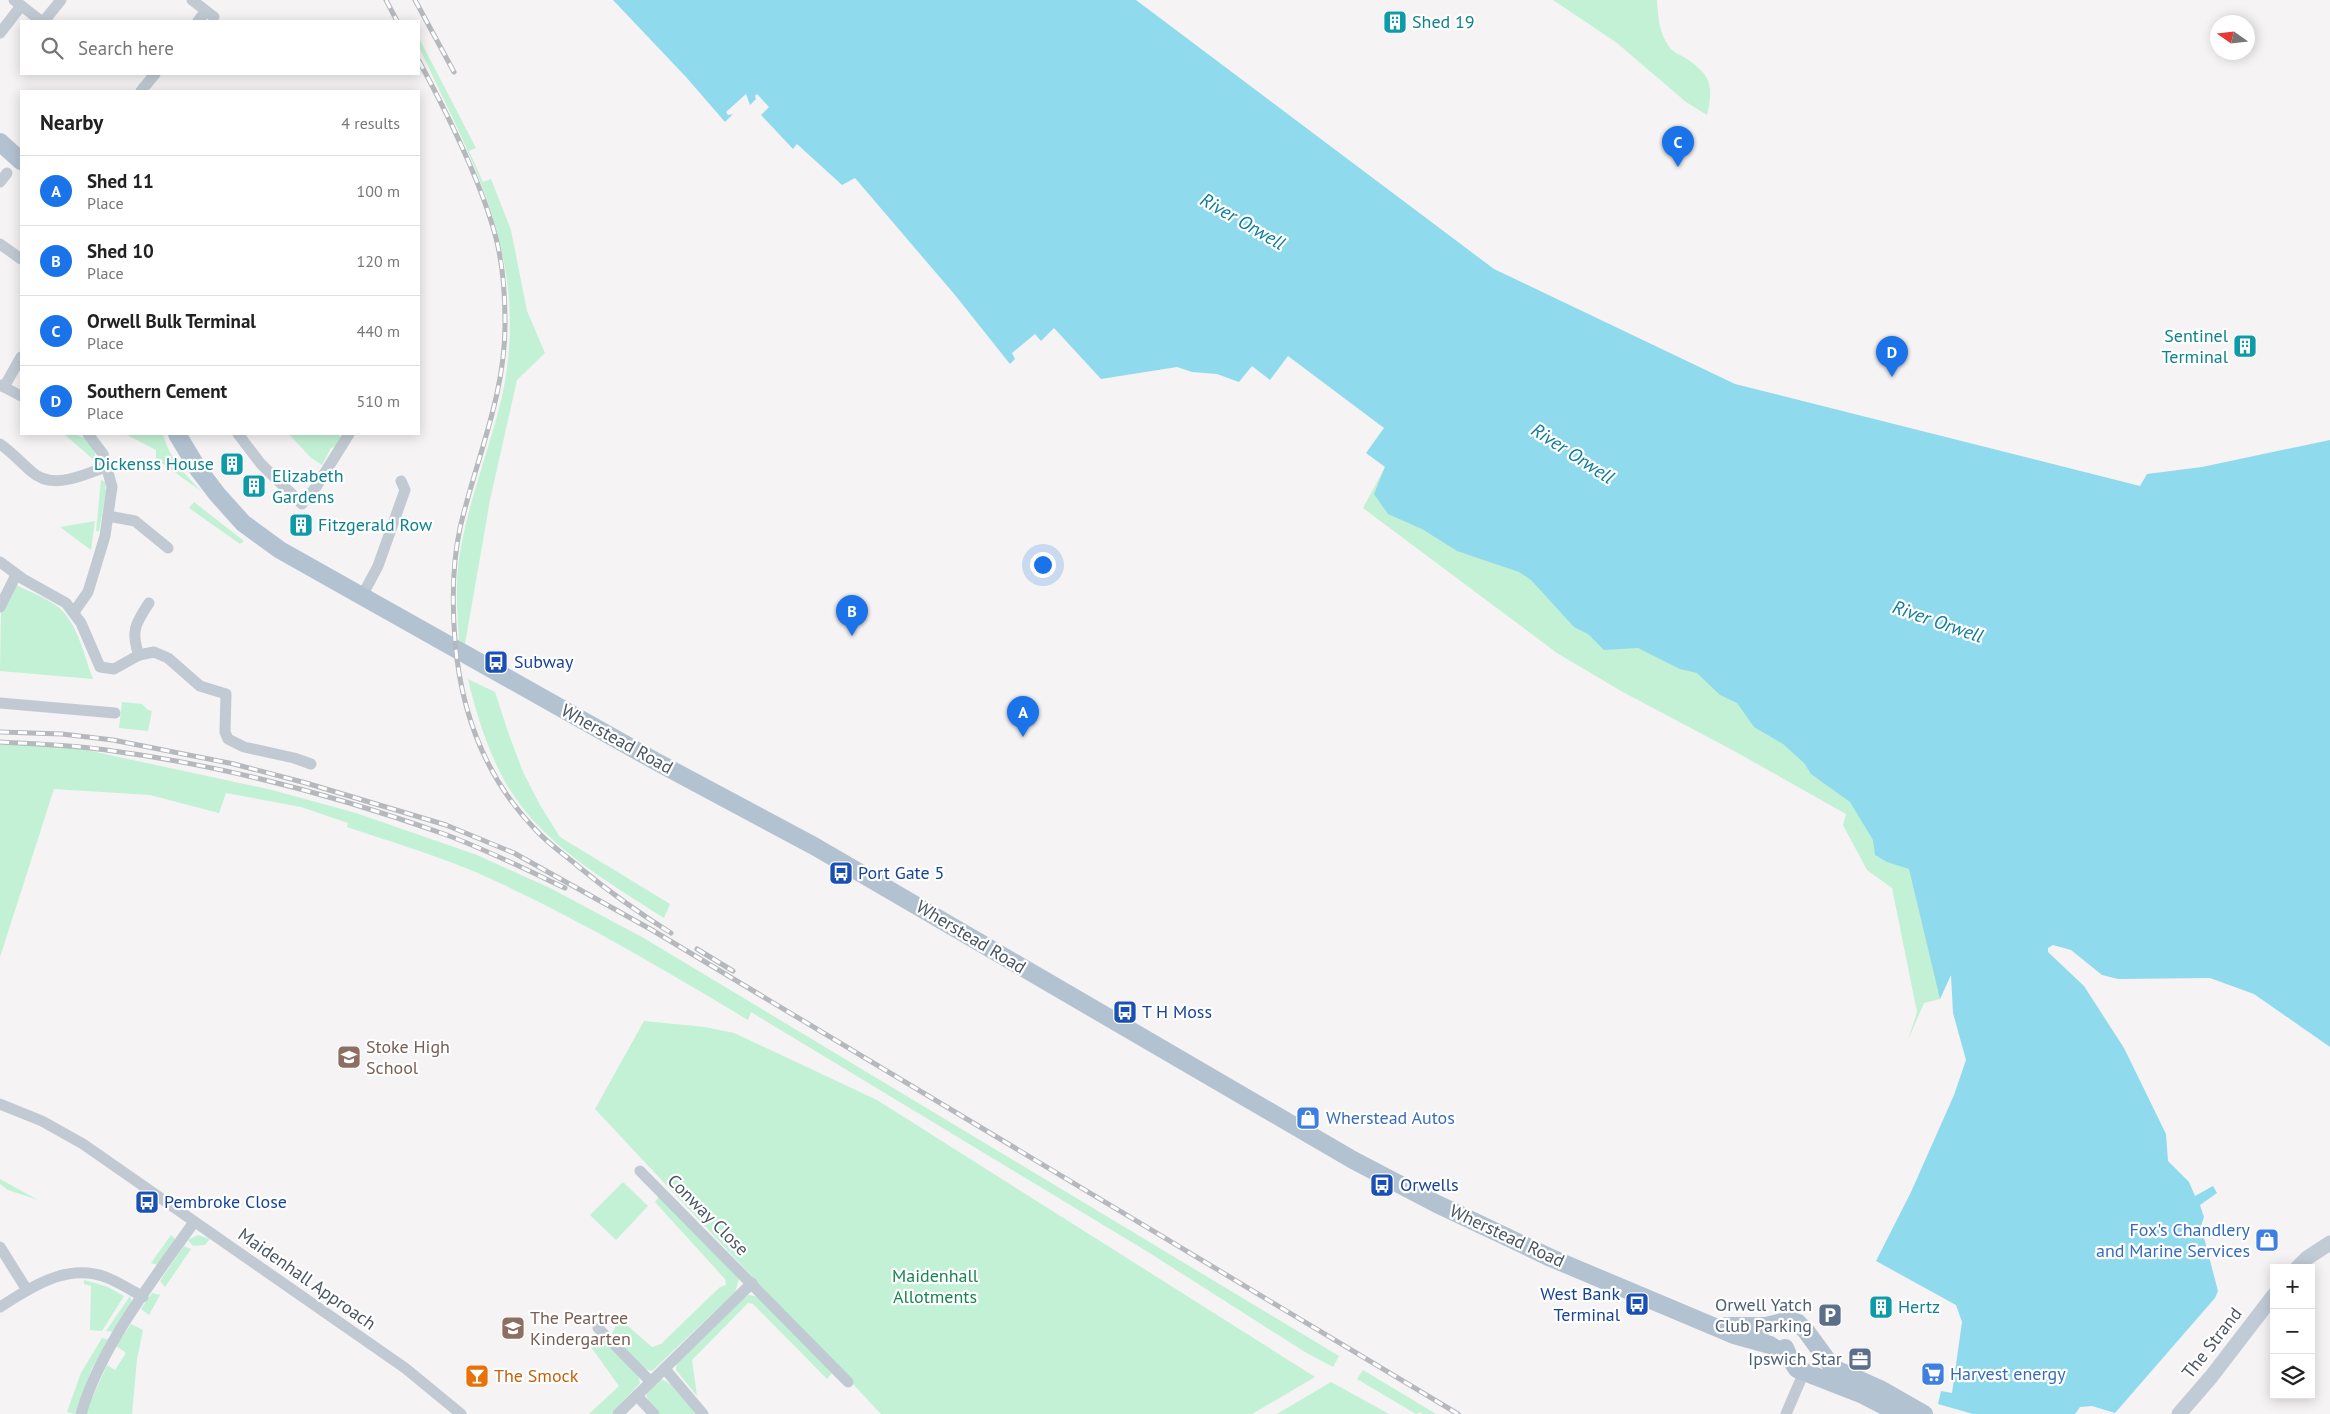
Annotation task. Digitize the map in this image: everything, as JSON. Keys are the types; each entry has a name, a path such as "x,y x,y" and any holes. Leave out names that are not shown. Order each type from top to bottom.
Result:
{"main road":[{"path":"0,142 20,160"},
{"name":"Wherstead Road","path":"178,435 208,483 243,522 280,550 655,760 823,851 1353,1160 1437,1204 1551,1258 1703,1323 1734,1335 1770,1344 1789,1358 1798,1369 1861,1394 1900,1414"},
{"path":"2301,1264 2330,1243"},
{"name":"The Strand","path":"2179,1414 2211,1377 2270,1300"},
{"path":"1789,1358 1782,1339 1786,1322 1790,1320 1798,1323 1806,1330 1833,1368 1882,1390 1924,1414"},
{"name":"Wherstead Road","path":"1703,1323 1754,1327 1786,1322"}],"street":[{"path":"44,20 61,0"},
{"path":"192,0 210,14 200,20"},
{"path":"0,33 18,3 42,20"},
{"path":"142,90 154,75"},
{"path":"0,244 20,258"},
{"path":"20,359 2,386 20,395"},
{"path":"74,612 88,592 105,536 112,487 108,466 99,446 89,435"},
{"path":"239,435 261,464 302,504 316,487 348,435"},
{"path":"0,444 34,474 48,481 63,480 108,466"},
{"path":"362,596 378,566 405,490 401,481"},
{"path":"108,516 135,521 168,548"},
{"path":"0,562 16,575 57,597 74,612 81,623 100,667 114,669 138,655 150,652 160,654 168,658 200,686 226,694 227,716 225,732 233,742 311,764"},
{"path":"0,607 16,575"},
{"path":"138,655 135,645 135,626 149,603"},
{"path":"0,702 115,713"},
{"name":"Maidenhall Approach","path":"0,1104 42,1121 83,1144 420,1378 461,1414"},
{"name":"Conway Close","path":"640,1171 848,1382"},
{"path":"81,1414 101,1362 194,1222"},
{"path":"0,1247 28,1290"},
{"path":"0,1308 28,1290 61,1274 88,1273 110,1278 143,1297"},
{"path":"618,1414 752,1283"},
{"path":"598,1328 651,1382"},
{"path":"665,1369 703,1414"},
{"path":"1786,1414 1804,1372"},
{"path":"637,1396 654,1414"}],"green space":[{"path":"1553,0 1657,0 1660,25 1666,42 1670,48 1695,65 1709,82 1710,97 1707,115 1686,102 1617,43"},
{"path":"420,40 476,148 469,151 483,182 491,179 511,230 527,311 545,353 517,380 490,500 465,644 459,640 458,564 469,512 503,392 509,343 509,298 503,255 491,213 459,131 420,49"},
{"path":"65,435 78,435 87,441 95,449 95,461"},
{"path":"127,435 163,435 173,458 201,491 156,459 156,450"},
{"path":"290,435 339,435 341,439 338,445 331,448 322,465 310,457"},
{"path":"1385,467 1682,638 1904,852 1951,973 1940,999 1924,1003 1908,1040 1917,1012 1892,888 1867,870 1843,825 1846,814 1736,752 1621,691 1557,653 1363,508"},
{"path":"101,480 105,482 106,492 99,531 96,531"},
{"path":"194,502 244,541 240,544 189,508"},
{"path":"95,521 91,550 60,527"},
{"path":"16,585 45,598 62,610 69,618 79,638 93,679 0,671 1,613"},
{"path":"468,679 495,692 523,772 540,805 560,837 670,904 664,918 569,854 547,835 528,814 511,791 492,755 480,723"},
{"path":"122,702 142,704 152,711 148,731 119,728"},
{"path":"0,743 63,745 272,790 356,813 477,855 550,888 642,937 1339,1356 1333,1367 1305,1352 1148,1252 751,1012 748,1020 613,941 509,887 458,865 347,827 348,823 301,807 226,793 219,813 150,795 54,789 0,957"},
{"name":"Maidenhall Allotments","path":"644,1021 705,1027 734,1033 877,1100 1315,1377 1252,1414 881,1414 595,1109"},
{"path":"0,1179 38,1200 8,1190 0,1184"},
{"path":"623,1182 648,1206 616,1240 590,1215"},
{"path":"661,1195 739,1279 735,1292 652,1371 645,1369 612,1334 617,1323 622,1321 652,1347 661,1344 720,1287 726,1285 725,1279 655,1202"},
{"path":"171,1235 176,1240 158,1265 151,1263"},
{"path":"198,1235 210,1239 205,1245 193,1246 188,1240"},
{"path":"184,1246 191,1249 165,1287 160,1281"},
{"path":"84,1280 108,1287 124,1296 102,1331 90,1330 91,1286 84,1284"},
{"path":"152,1293 160,1295 149,1315 141,1309"},
{"path":"130,1296 132,1303 115,1332 106,1331"},
{"path":"744,1296 758,1297 832,1373 827,1379 753,1304 748,1303 692,1360 697,1396 676,1370 677,1361"},
{"path":"131,1324 143,1330 137,1359 132,1414 85,1414 107,1365 115,1370 126,1353 116,1346"},
{"path":"102,1338 110,1340 92,1368 75,1414 67,1412 81,1373"},
{"path":"599,1340 606,1341 638,1375 640,1383 611,1414 589,1414 619,1386 591,1347"},
{"path":"1363,1370 1436,1414 1422,1414 1421,1412 1416,1414 1357,1379"},
{"path":"661,1379 672,1385 696,1414 660,1414 646,1396 649,1389"},
{"path":"1331,1382 1389,1414 1277,1414"}],"water":[{"name":"River Orwell","path":"613,0 1136,0 1494,269 1735,384 2140,486 2147,474 2202,467 2330,440 2330,1047 2254,994 2210,978 2118,979 2102,975 2071,950 2053,945 2048,948 2048,952 2084,986 2124,1048 2166,1134 2168,1161 2189,1182 2195,1196 2213,1186 2217,1193 2200,1205 2204,1217 2201,1226 2218,1291 2215,1298 2115,1413 2092,1406 2080,1407 2075,1414 1973,1414 1938,1404 1941,1391 1952,1393 1962,1322 1956,1305 1876,1261 1911,1192 1954,1095 1966,1060 1953,1013 1951,975 1940,999 1909,869 1887,862 1875,855 1873,840 1850,802 1811,774 1804,763 1783,744 1754,727 1737,703 1720,695 1697,673 1680,669 1638,648 1604,650 1588,634 1574,627 1531,580 1519,572 1457,551 1422,529 1388,514 1374,494 1385,467 1366,453 1384,428 1288,356 1270,380 1252,366 1239,382 1217,374 1192,372 1177,367 1101,379 1054,328 1041,341 1035,334 1012,353 1015,359 1010,364 955,295 855,178 842,185 797,144 793,149 761,115 769,107 757,94 755,96 756,99 750,105 746,94 726,112 728,115 733,114 725,122 686,77"}],"railway":[{"path":"386,0 396,20"},
{"path":"415,0 454,72"},
{"path":"420,63 452,125 482,194 496,238 504,290 505,321 501,374 489,426 460,528 454,570 453,613 455,641 463,693 478,742 489,765 517,808 539,833 590,876 635,910 671,933"},
{"path":"0,732 62,734 113,740 234,764 306,783 446,825 514,853 652,930 1458,1414"},
{"path":"0,742 71,746 155,757 280,784 363,807 444,834 565,888"},
{"path":"697,949 733,971"}],"place":[{"name":"Shed 19","path":"1395,22"},
{"name":"Orwell Bulk Terminal","path":"1678,167"},
{"name":"Sentinel Terminal","path":"2245,346"},
{"name":"Southern Cement","path":"1892,377"},
{"name":"Dickenss House","path":"232,464"},
{"name":"Elizabeth Gardens","path":"254,486"},
{"name":"Fitzgerald Row","path":"301,525"},
{"name":"Shed 10","path":"852,636"},
{"name":"Subway","path":"496,662"},
{"name":"Shed 11","path":"1023,737"},
{"name":"Port Gate 5","path":"841,873"},
{"name":"T H Moss","path":"1125,1012"},
{"name":"Stoke High School","path":"349,1057"},
{"name":"Wherstead Autos","path":"1308,1118"},
{"name":"Orwells","path":"1382,1185"},
{"name":"Pembroke Close","path":"147,1202"},
{"name":"Fox's Chandlery and Marine Services","path":"2267,1240"},
{"name":"West Bank Terminal","path":"1637,1304"},
{"name":"Hertz","path":"1881,1307"},
{"name":"Orwell Yatch Club Parking","path":"1830,1315"},
{"name":"The Peartree Kindergarten","path":"513,1328"},
{"name":"Ipswich Star","path":"1860,1359"},
{"name":"Harvest energy","path":"1933,1374"},
{"name":"The Smock","path":"477,1376"}]}
